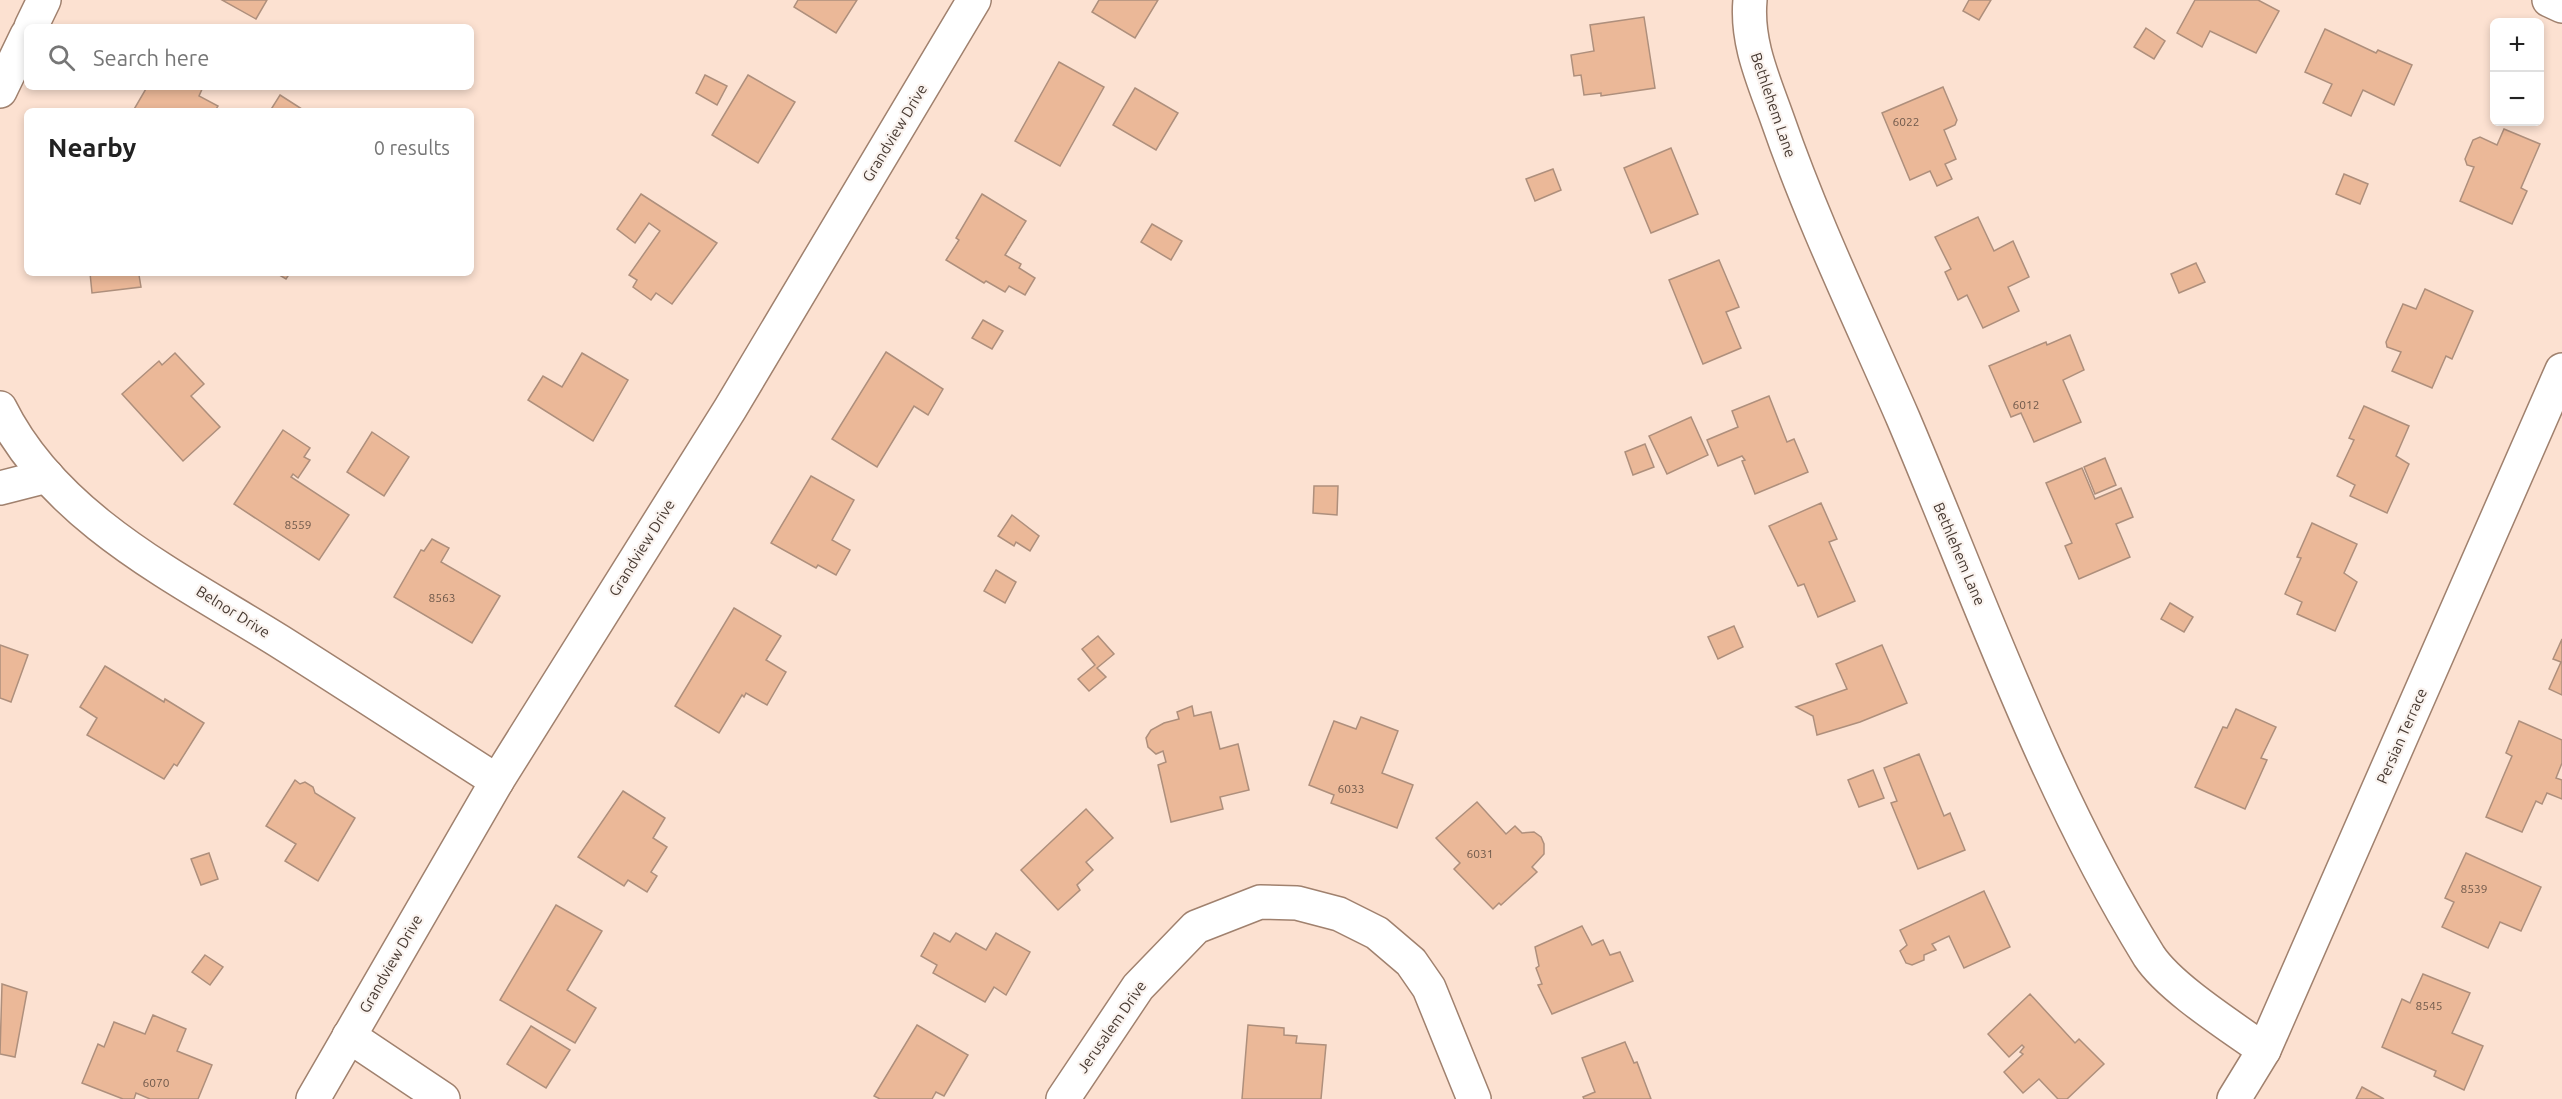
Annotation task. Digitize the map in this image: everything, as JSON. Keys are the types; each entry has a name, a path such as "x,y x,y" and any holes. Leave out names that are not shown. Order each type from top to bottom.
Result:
{"street":[{"path":"32,24 44,0"},
{"name":"Grandview Drive","path":"313,1099 497,781 729,409 974,0"},
{"name":"Bethlehem Lane","path":"1750,0 1748,23 1753,51 1799,182 1903,419 2060,794 2151,959 2188,994 2264,1050"},
{"path":"2549,0 2562,6"},
{"path":"0,91 24,41"},
{"name":"Persian Terrace","path":"2234,1099 2264,1050 2562,370"},
{"name":"Belnor Drive","path":"0,408 14,436 46,476 111,535 497,781"},
{"path":"0,488 46,476"},
{"name":"Jerusalem Drive","path":"1063,1099 1138,987 1196,927 1260,902 1298,903 1339,914 1377,933 1411,962 1429,988 1474,1099"},
{"path":"349,1036 443,1099"}],"building":[{"path":"222,0 267,0 256,19"},
{"path":"798,0 857,0 836,33 794,7"},
{"path":"1099,0 1158,0 1135,38 1092,12"},
{"path":"1969,0 1991,0 1979,20 1963,11"},
{"path":"2195,0 2258,0 2279,11 2256,53 2210,31 2202,47 2177,33"},
{"path":"1644,17 1655,88 1601,96 1601,93 1584,95 1581,75 1574,76 1571,55 1594,51 1590,25"},
{"path":"2146,28 2165,41 2154,59 2134,47"},
{"path":"2325,29 2376,53 2378,50 2412,65 2394,105 2363,90 2351,116 2323,103 2332,84 2305,72"},
{"path":"1059,62 1104,87 1060,166 1015,141"},
{"path":"705,75 727,86 717,105 696,93"},
{"path":"748,75 795,102 758,163 712,135"},
{"path":"1943,87 1957,120 1955,125 1944,130 1956,159 1945,164 1952,179 1937,186 1930,171 1910,180 1882,113"},
{"path":"1135,88 1178,113 1156,150 1113,125"},
{"path":"145,90 202,90 199,96 218,106 217,108 135,108"},
{"path":"280,95 300,108 272,108"},
{"path":"2504,129 2540,144 2521,188 2527,191 2512,224 2460,201 2474,167 2467,165 2465,159 2473,140 2480,137 2497,145"},
{"path":"1671,148 1698,214 1651,233 1624,168"},
{"path":"1553,169 1561,190 1535,201 1526,179"},
{"path":"2344,174 2368,184 2360,204 2336,194"},
{"path":"641,194 717,243 672,304 656,293 651,300 633,287 637,280 629,275 660,231 649,223 635,243 617,229"},
{"path":"982,194 1026,221 1005,255 1021,264 1019,268 1035,278 1025,295 1009,286 1005,292 986,281 984,283 946,260 959,240 956,238"},
{"path":"1978,217 1994,251 2013,241 2029,277 2008,287 2019,311 1983,328 1967,295 1958,300 1945,272 1951,269 1935,237"},
{"path":"1152,224 1182,241 1171,260 1141,242"},
{"path":"1719,260 1739,307 1726,312 1741,348 1703,364 1669,280"},
{"path":"2196,263 2205,282 2179,293 2171,274"},
{"path":"90,276 139,276 141,287 92,293"},
{"path":"2425,289 2473,311 2452,359 2446,356 2432,388 2392,371 2401,352 2387,347 2386,342 2403,304 2416,309"},
{"path":"983,320 1003,331 992,349 972,338"},
{"path":"2070,335 2084,370 2063,380 2081,422 2034,442 2021,413 2011,417 1989,366 2046,342 2047,345"},
{"path":"886,352 943,389 928,415 914,406 877,467 832,439"},
{"path":"175,353 204,384 191,396 220,427 183,461 122,394 159,361 162,365"},
{"path":"582,353 628,380 593,441 528,400 543,376 562,387"},
{"path":"1769,396 1787,442 1794,439 1808,472 1755,494 1742,456 1718,466 1707,440 1738,427 1732,411"},
{"path":"2364,406 2409,426 2396,456 2409,464 2387,513 2350,496 2355,485 2337,476 2354,440 2349,438"},
{"path":"1691,417 1708,455 1667,474 1649,436"},
{"path":"283,430 310,448 304,457 310,460 298,478 293,474 291,477 349,515 319,560 234,504"},
{"path":"372,432 409,457 384,496 347,472"},
{"path":"1645,444 1654,467 1633,475 1625,452"},
{"path":"2105,458 2116,485 2095,494 2084,467"},
{"path":"2082,468 2095,499 2121,488 2133,517 2116,524 2130,557 2079,579 2065,546 2072,543 2046,483"},
{"path":"811,476 854,500 832,540 850,550 836,575 818,565 816,568 771,543"},
{"path":"1314,486 1338,486 1337,515 1313,513"},
{"path":"1821,503 1837,539 1829,542 1855,601 1818,617 1804,584 1798,586 1769,526"},
{"path":"1012,515 1039,536 1030,551 1016,542 1014,546 998,536"},
{"path":"2312,523 2357,544 2344,573 2357,582 2335,631 2297,614 2302,602 2285,594 2301,558 2297,557"},
{"path":"432,539 449,548 441,562 500,596 472,643 394,597 421,550 424,551"},
{"path":"996,570 1016,582 1005,603 984,591"},
{"path":"2170,603 2193,617 2184,632 2161,619"},
{"path":"734,608 781,636 766,660 786,672 767,705 746,693 744,697 742,695 719,733 675,706"},
{"path":"1734,626 1743,647 1718,659 1708,637"},
{"path":"1098,636 1114,654 1097,668 1106,677 1089,691 1078,679 1095,665 1082,649"},
{"path":"2562,639 2562,695 2549,689 2561,662 2553,659"},
{"path":"0,645 28,655 11,702 0,698"},
{"path":"1882,645 1907,703 1860,722 1817,735 1813,716 1796,707 1847,689 1836,664"},
{"path":"105,666 204,723 177,766 174,764 164,779 87,735 97,718 80,707"},
{"path":"1192,706 1194,716 1211,712 1220,749 1238,744 1249,790 1220,797 1223,809 1171,822 1158,765 1166,762 1163,751 1156,754 1148,747 1146,738 1151,730 1179,719 1177,712"},
{"path":"2236,709 2276,727 2261,758 2267,760 2245,809 2195,787 2223,727 2227,728"},
{"path":"1361,717 1398,731 1382,773 1413,785 1397,828 1331,803 1334,795 1309,785 1334,721 1356,729"},
{"path":"2519,721 2562,740 2562,763 2556,778 2562,780 2562,799 2547,793 2542,804 2536,801 2522,832 2486,817 2512,756 2506,753"},
{"path":"1919,754 1944,816 1950,813 1965,850 1918,869 1891,803 1897,801 1884,768"},
{"path":"1873,770 1884,798 1859,807 1848,780"},
{"path":"295,780 300,784 305,782 313,787 315,793 355,818 318,881 285,861 296,844 266,826"},
{"path":"623,791 665,818 653,838 667,847 651,872 657,876 647,892 628,880 624,886 578,857"},
{"path":"1477,802 1506,834 1515,826 1522,833 1534,832 1541,837 1544,844 1544,854 1532,867 1537,872 1501,905 1499,903 1493,909 1454,869 1460,863 1436,838"},
{"path":"1086,809 1113,838 1086,862 1093,870 1077,885 1080,890 1058,910 1021,870"},
{"path":"209,853 218,879 201,885 191,859"},
{"path":"2466,853 2541,887 2521,931 2500,922 2488,948 2442,927 2454,902 2445,898"},
{"path":"1984,891 2010,947 1964,968 1949,936 1932,944 1936,950 1924,955 1924,960 1912,965 1906,963 1900,951 1907,945 1900,930"},
{"path":"556,905 602,931 567,990 596,1008 575,1043 500,1000"},
{"path":"1582,926 1592,945 1603,940 1610,955 1620,952 1633,981 1552,1014 1538,985 1542,984 1536,968 1539,966 1535,947"},
{"path":"934,933 950,942 956,933 986,950 996,933 1030,952 1006,995 994,987 985,1002 933,973 937,965 921,956"},
{"path":"205,955 223,967 210,985 192,972"},
{"path":"2423,974 2470,993 2452,1033 2483,1046 2464,1090 2434,1076 2436,1071 2382,1047 2402,999 2410,1003"},
{"path":"2,984 27,992 15,1057 0,1054"},
{"path":"2030,994 2075,1043 2079,1039 2104,1064 2067,1099 2058,1099 2039,1079 2023,1093 2004,1072 2023,1054 2020,1052 2024,1047 2022,1045 2009,1057 1988,1034"},
{"path":"153,1015 186,1029 177,1051 212,1065 198,1099 150,1099 136,1093 134,1099 123,1099 82,1083 98,1044 104,1047 114,1022 145,1034"},
{"path":"917,1025 968,1055 944,1096 936,1092 932,1099 880,1099 874,1096"},
{"path":"1248,1025 1284,1028 1284,1035 1297,1036 1296,1043 1326,1045 1321,1099 1242,1099"},
{"path":"531,1026 570,1050 546,1088 507,1064"},
{"path":"1625,1042 1634,1063 1637,1062 1651,1099 1584,1099 1583,1097 1595,1092 1582,1058"},
{"path":"2362,1087 2384,1099 2356,1099"}]}
